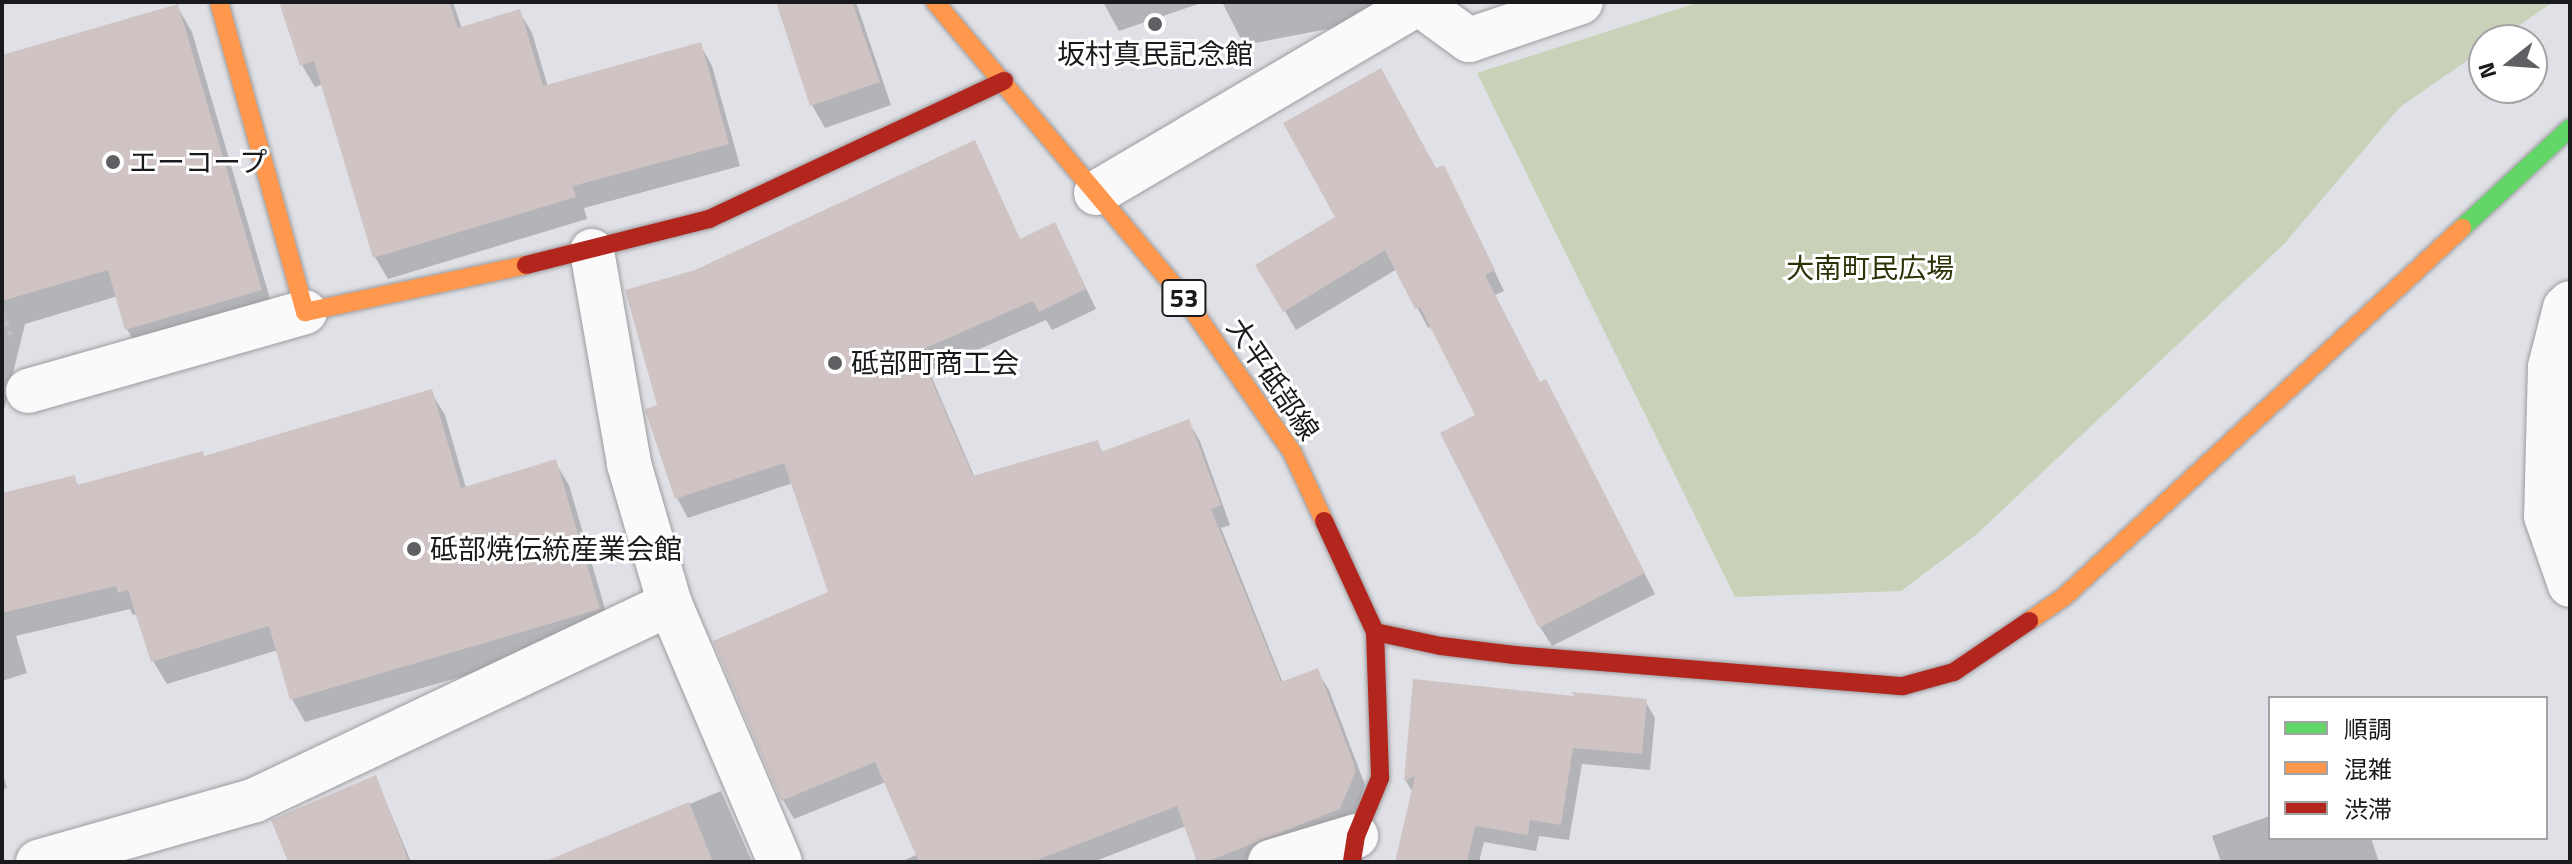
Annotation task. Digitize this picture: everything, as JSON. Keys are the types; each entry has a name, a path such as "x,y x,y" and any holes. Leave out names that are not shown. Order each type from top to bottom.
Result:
{"street":[{"path":"219,2 305,312"},
{"name":"大平砥部線","path":"935,2 1185,299 1292,452 1375,632 1380,778 1354,849"},
{"path":"1096,193 1418,3 1469,40 1581,2"},
{"path":"28,391 305,312 592,251 709,219 1004,81"},
{"path":"1375,632 1441,646 1514,655 1771,677 1903,686 1954,672 2064,597 2570,128"},
{"path":"592,251 629,464 670,604 780,862"},
{"path":"2570,303 2565,308 2550,367 2546,516 2570,585"},
{"path":"38,862 255,800 670,604"},
{"path":"1270,862 1354,849"}],"green space":[{"name":"大南町民広場","path":"1700,2 2553,2 2521,24 2468,24 2468,60 2400,107 2285,243 1977,534 1901,591 1735,597 1477,73"}],"building":[{"path":"279,2 449,2 458,28 520,9 543,86 701,42 729,144 573,186 576,197 373,258 314,61 300,66"},
{"path":"776,2 852,2 880,82 810,106"},
{"name":"エーコープ","path":"178,4 262,290 125,330 108,270 2,301 2,55"},
{"path":"1381,68 1436,168 1444,165 1495,270 1485,275 1540,382 1546,379 1645,573 1539,628 1440,433 1475,415 1420,307 1415,309 1385,250 1283,312 1255,265 1335,217 1283,123"},
{"path":"975,140 1020,239 1055,222 1086,289 1039,312 1033,301 919,351 973,476 1098,440 1101,452 1189,419 1221,505 1211,509 1281,682 1318,668 1354,764 1355,773 1340,809 1206,862 1197,862 1177,806 1032,862 919,862 875,762 781,801 713,641 828,592 784,463 675,499 645,409 657,405 625,290 695,270"},
{"name":"砥部焼伝統産業会館","path":"432,389 461,488 556,459 600,609 290,700 269,626 151,662 128,590 118,593 116,586 2,613 2,493 75,475 77,485 203,451 204,456"},
{"path":"1413,679 1574,696 1572,692 1647,699 1642,754 1573,748 1561,825 1530,820 1528,835 1475,826 1467,862 1395,862 1415,776 1404,781"},
{"path":"376,775 409,862 288,862 271,820"},
{"path":"689,802 713,862 546,862 546,861"}],"traffic: fast":[{"path":"2462,228 2570,128"}],"traffic: slow":[{"path":"219,2 305,312 526,265"},
{"path":"935,2 1185,299 1292,452 1324,521"},
{"path":"2029,621 2064,597 2462,228"}],"traffic: jam":[{"path":"526,265 709,219 1004,81"},
{"path":"1324,521 1375,632 1380,778 1356,836 1352,862"},
{"path":"1375,632 1441,646 1514,655 1903,686 1954,672 2029,621"}],"place":[{"name":"坂村真民記念館","path":"1155,24"},
{"name":"エーコープ","path":"113,162"},
{"name":"砥部町商工会","path":"835,363"},
{"name":"砥部焼伝統産業会館","path":"414,549"}]}
